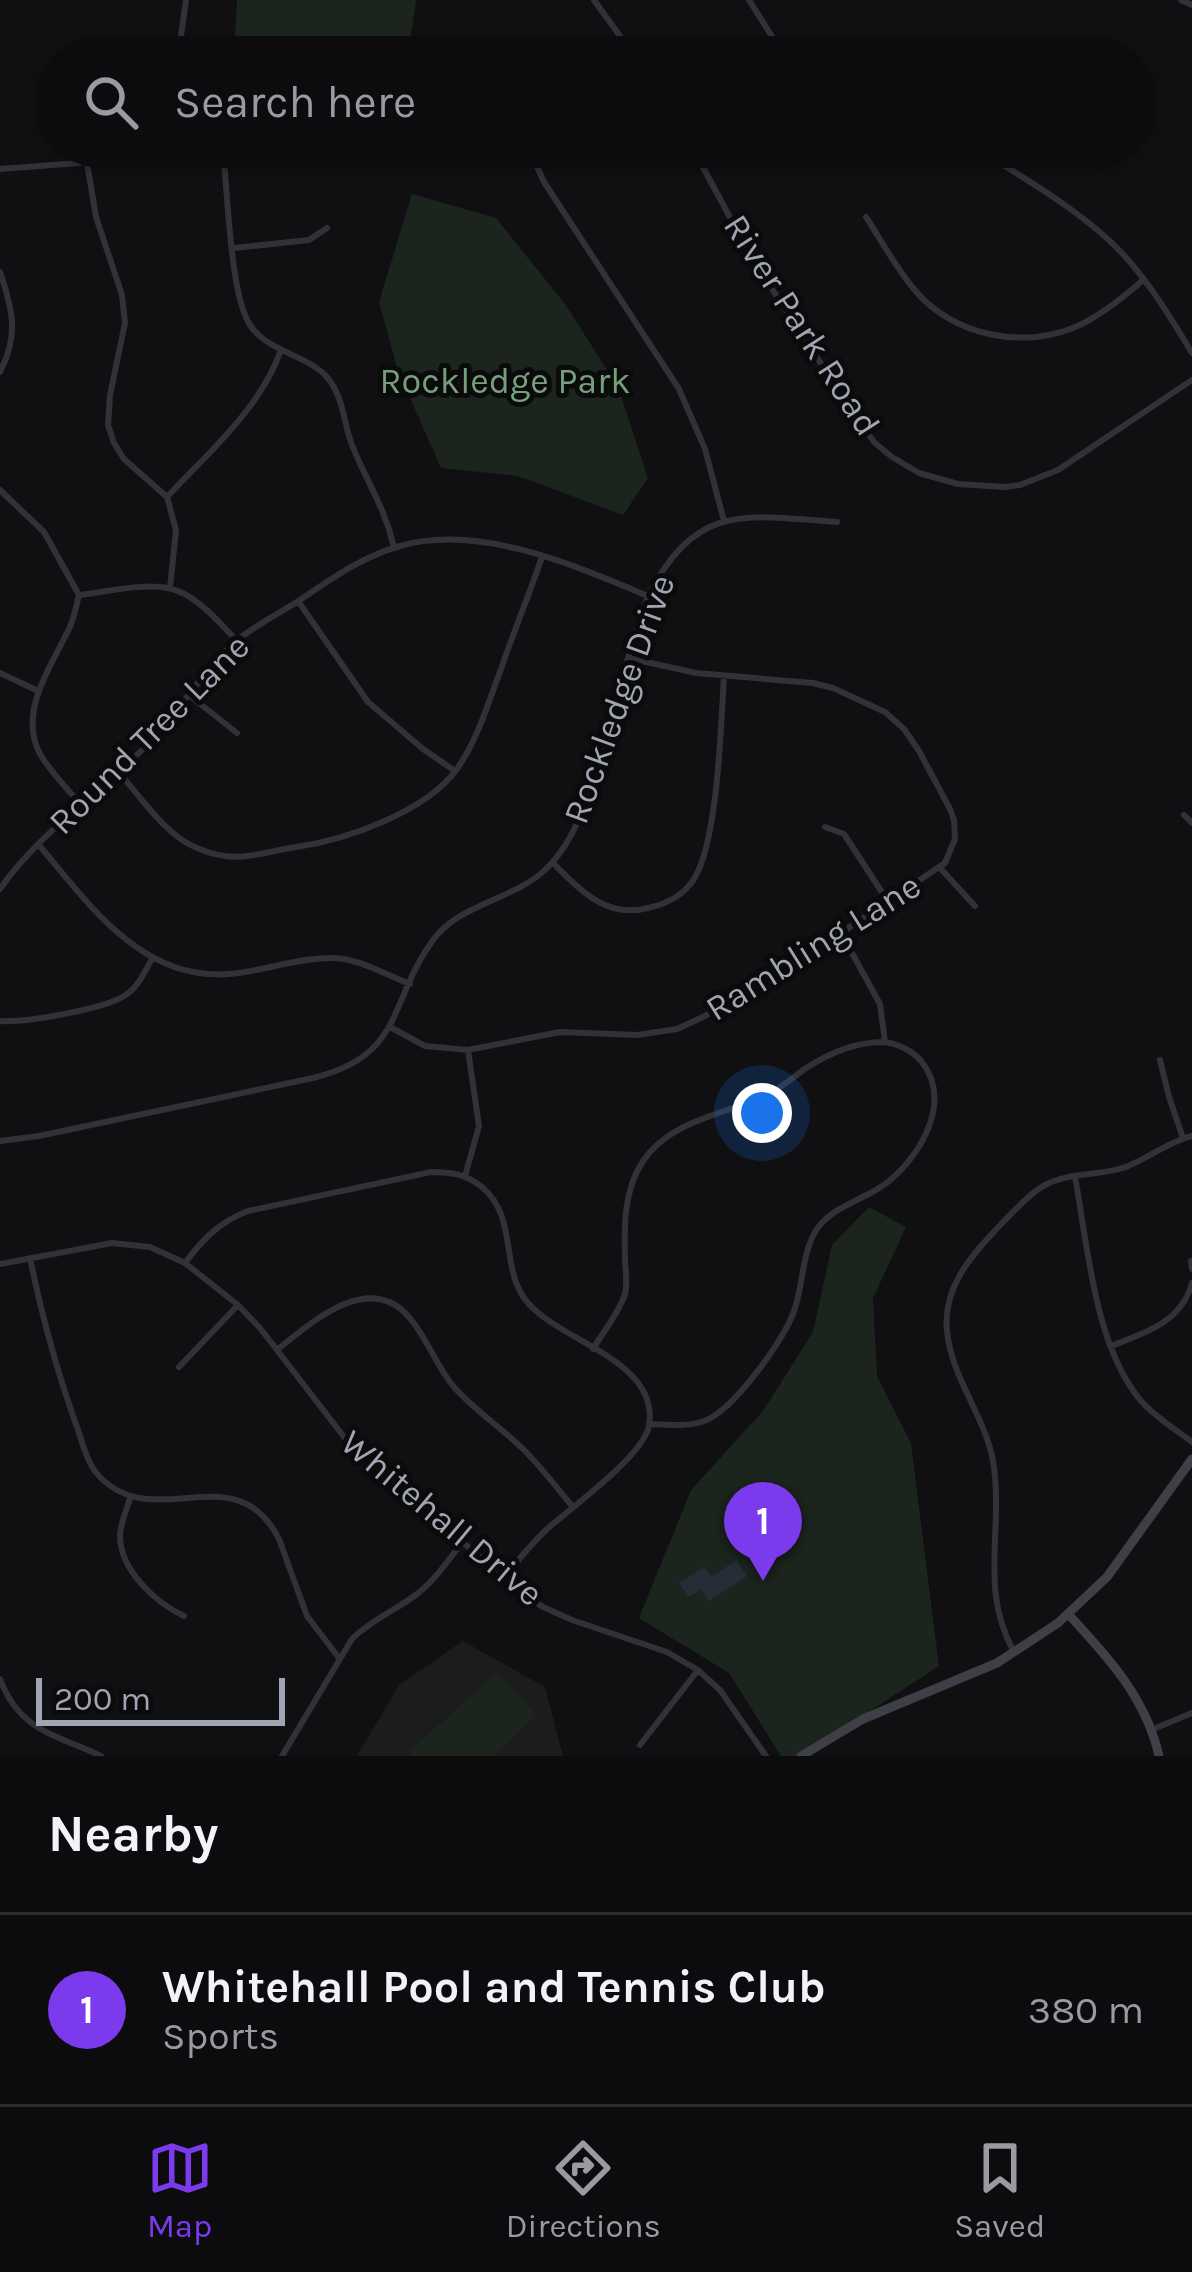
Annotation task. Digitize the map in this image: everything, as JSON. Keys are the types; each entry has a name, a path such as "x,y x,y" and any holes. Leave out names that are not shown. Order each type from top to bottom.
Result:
{"street":[{"path":"181,36 186,0"},
{"path":"594,0 620,36"},
{"path":"749,0 771,36"},
{"path":"1181,0 1192,5"},
{"path":"0,169 36,167"},
{"path":"88,168 96,217 122,295 125,323 110,395 110,435 124,459 167,497 176,530 170,588"},
{"path":"225,168 239,298 247,320 262,338 320,371 334,388 352,446 382,506 394,547"},
{"path":"538,168 679,389 705,449 724,521 754,517 837,522"},
{"name":"River Park Road","path":"705,168 753,260 857,420 892,457 919,473 958,484 1020,485 1058,470 1192,380"},
{"path":"1006,168 1121,253 1192,353"},
{"path":"866,218 914,289 947,317 986,333 1029,339 1066,330 1112,306 1142,280"},
{"path":"233,248 309,240 327,228"},
{"path":"0,272 11,308 12,338 0,372"},
{"path":"167,497 260,394 281,350"},
{"path":"0,490 44,532 79,595 73,621 38,691 33,723 36,744 48,766 82,806"},
{"name":"Rockledge Drive","path":"0,1141 330,1074 363,1057 390,1028 426,950 441,930 533,880 553,863 575,830 586,802 648,596 677,549 724,521"},
{"name":"Round Tree Lane","path":"0,889 20,860 162,729 236,640 356,563 394,547 464,538 542,557 648,596"},
{"path":"119,773 186,843 219,856 245,857 365,830 428,795 455,772 482,719 542,557"},
{"path":"79,595 170,588 194,600 236,640"},
{"path":"298,602 368,702 455,772"},
{"name":"Rambling Lane","path":"390,1028 425,1046 468,1049 560,1032 637,1035 677,1029 889,903 940,868 953,848 954,820 936,778 895,719 822,685 675,670 628,658"},
{"path":"0,673 38,691"},
{"path":"553,863 589,898 621,910 665,903 691,884 701,866 710,822 724,676"},
{"path":"189,695 237,733"},
{"path":"1184,815 1192,823"},
{"path":"825,827 844,834 889,903"},
{"path":"38,844 115,929 153,957 190,972 247,973 316,959 346,959 410,984"},
{"path":"940,868 975,906"},
{"path":"841,933 880,1004 885,1042"},
{"path":"0,1021 38,1018 122,998 137,985 153,957"},
{"path":"593,1349 625,1293 628,1193 651,1150 683,1127 766,1096 832,1054 885,1042 913,1053 922,1063 936,1100 920,1143 889,1182 817,1228 791,1321 776,1343 724,1408 703,1422 650,1424"},
{"path":"465,1176 478,1126 468,1049"},
{"path":"1015,1653 994,1597 993,1462 950,1351 946,1324 958,1276 972,1254 1036,1191 1047,1184 1120,1168 1187,1137 1168,1097 1160,1060"},
{"path":"185,1263 209,1232 248,1211 419,1174 465,1176 488,1191 503,1214 524,1299 546,1319 625,1368 636,1378 650,1409 650,1424 639,1448 535,1541 503,1577"},
{"path":"1075,1177 1111,1346 1142,1403 1192,1442"},
{"name":"Whitehall Drive","path":"0,1264 94,1244 132,1243 185,1263 238,1305 278,1349 351,1446 503,1577 559,1615 667,1652 698,1670 720,1690 766,1756"},
{"path":"30,1258 62,1385 94,1470 130,1498 229,1497 256,1508 273,1526 307,1616 339,1658"},
{"path":"1111,1346 1164,1323 1183,1304 1192,1283"},
{"path":"278,1349 344,1303 367,1299 395,1306 412,1322 456,1390 524,1450 573,1507"},
{"path":"179,1367 238,1305"},
{"path":"801,1756 863,1719 1015,1653 1069,1615 1125,1556 1192,1459"},
{"path":"130,1498 120,1537 125,1559 162,1604 184,1616"},
{"path":"282,1756 358,1633 431,1582 462,1542"},
{"path":"1069,1615 1124,1677 1159,1756"},
{"path":"640,1745 698,1670"},
{"path":"0,1679 17,1711 37,1728 101,1756"},
{"path":"1151,1730 1192,1713"}],"shaded area":[{"path":"736,1560 747,1576 709,1601 701,1589 689,1597 679,1583 704,1567 712,1577"},
{"path":"463,1641 545,1687 563,1756 357,1756 399,1685"}],"green space":[{"path":"237,0 416,0 411,36 235,36"},
{"name":"Rockledge Park","path":"412,194 496,218 565,304 618,387 648,478 623,515 518,476 441,468 398,371 379,302"},
{"path":"869,1207 906,1227 873,1298 877,1376 911,1443 939,1666 801,1756 781,1756 729,1673 639,1618 691,1490 763,1411 813,1332 832,1245"},
{"path":"497,1672 537,1715 493,1756 413,1756 409,1752"}],"place":[{"name":"Whitehall Pool and Tennis Club","path":"763,1581"}]}
